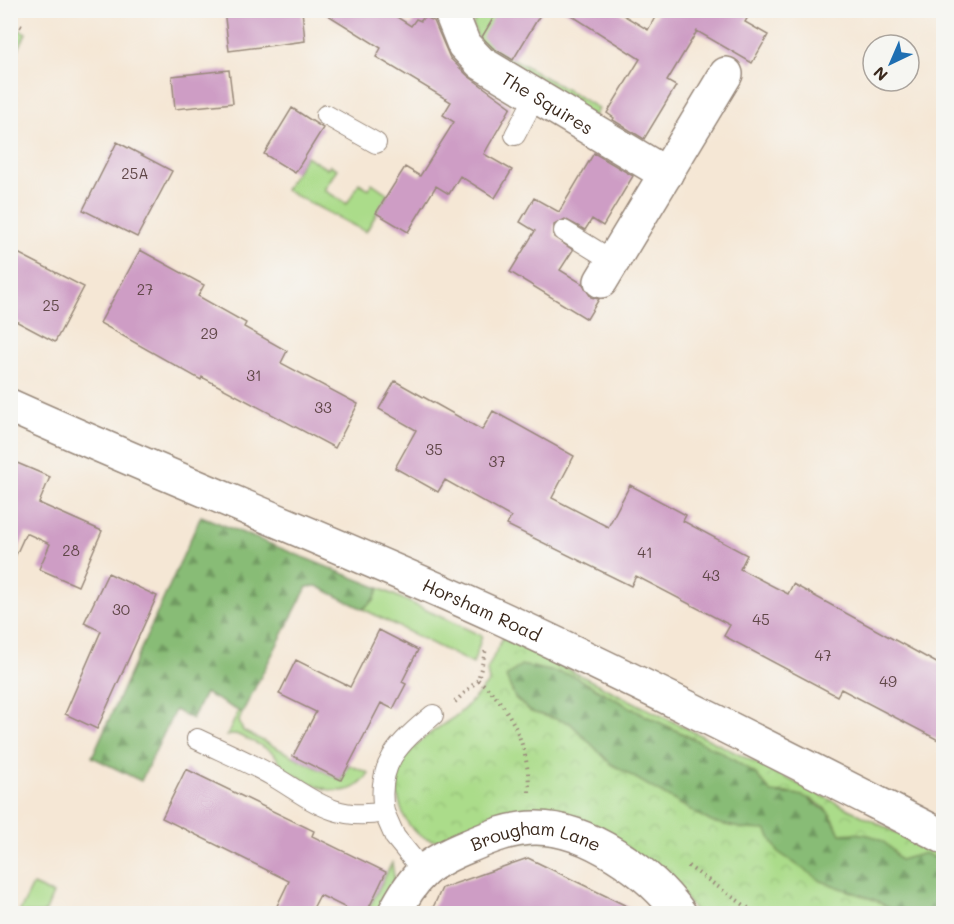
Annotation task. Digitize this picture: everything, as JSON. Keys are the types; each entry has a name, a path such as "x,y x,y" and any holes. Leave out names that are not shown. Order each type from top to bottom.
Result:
{"street":[{"name":"The Squires","path":"456,13 464,45 471,55 535,97 666,174"},
{"path":"607,271 726,74"},
{"name":"Horsham Road","path":"10,406 281,520 500,618 682,704 944,837"},
{"name":"Brougham Lane","path":"394,914 406,890 422,870 439,859 482,841 524,828 565,833 610,852 655,884 680,914"}],"lane":[{"path":"515,135 535,97"},
{"path":"326,115 376,143"},
{"path":"564,231 607,271"},
{"path":"422,870 395,837 384,812 383,781 391,758 400,744 433,716"},
{"path":"197,739 273,776 294,791 328,808 356,815 384,812"}],"path":[{"path":"10,20 24,28"},
{"path":"433,716 457,700 478,680 487,648 500,618"},
{"path":"478,680 500,702 527,756 529,800 524,828"}],"green space":[{"path":"479,11 497,13 503,53 598,108 594,117 480,44 473,25"},
{"path":"10,25 26,33 16,54 11,51"},
{"path":"306,156 327,169 330,165 337,169 324,190 347,204 359,183 369,189 372,183 388,194 366,232 285,190"},
{"path":"201,516 379,588 374,599 363,609 317,586 307,587 242,713 205,693 192,719 175,710 141,781 92,757"},
{"path":"379,588 482,636 473,664 363,609 374,600"},
{"path":"503,637 943,856 943,862 925,853 900,860 882,840 859,833 840,834 831,815 824,807 811,799 795,794 772,793 756,774 721,752 642,714 572,675 521,665 506,677 515,698 531,712 570,723 611,764 711,822 744,829 766,830 778,852 821,881 877,901 897,913 697,913 673,883 620,842 437,841 425,838 412,829 403,814 397,781 400,768 415,746 463,710 489,682 487,670"},
{"path":"521,665 572,675 642,714 721,752 756,774 772,793 803,795 829,813 840,834 859,833 882,840 900,860 925,853 943,862 943,913 897,913 877,901 821,881 778,852 766,830 744,829 711,822 611,764 570,723 531,712 515,698 506,677"},
{"path":"239,710 242,713 239,721 243,731 341,780 349,765 369,773 361,783 351,789 340,791 329,790 305,781 284,768 275,755 265,748 236,734 227,736"},
{"path":"392,863 395,883 381,913 366,914"},
{"path":"33,885 53,894 45,913 19,913"}],"building":[{"path":"224,10 302,10 305,41 229,51"},
{"path":"320,10 386,10 411,26 416,19 421,21 424,16 434,21 450,58 468,76 511,107 484,154 512,170 495,198 460,176 449,194 436,186 408,232 376,213 405,167 420,176 454,122 443,115 451,102 376,57 381,48"},
{"path":"498,10 543,10 513,60 493,48 482,37"},
{"path":"563,10 615,10 648,30 659,10 752,10 745,22 768,35 752,63 697,31 667,81 676,86 644,139 613,120 614,118 607,113 640,59"},
{"path":"229,70 233,103 175,109 172,76"},
{"path":"292,108 323,128 295,173 264,154"},
{"path":"117,142 172,171 137,237 83,210"},
{"path":"594,153 633,176 603,226 592,219 585,230 565,219 554,225 554,237 573,250 560,270 583,284 591,297 599,299 587,319 510,272 535,231 520,222 534,198 559,212"},
{"path":"10,249 84,287 55,342 10,318"},
{"path":"140,250 204,285 198,296 246,323 244,327 287,351 281,363 358,404 335,448 202,377 201,380 100,323"},
{"path":"395,381 482,430 493,411 574,456 552,498 608,527 630,485 686,515 683,521 747,555 740,569 788,594 793,584 944,667 944,743 841,689 837,696 724,636 730,625 636,576 631,586 507,525 511,517 445,480 438,492 395,468 416,430 379,409"},
{"path":"10,460 50,477 39,503 102,531 78,586 39,569 50,544 26,533 10,568"},
{"path":"108,573 157,596 97,729 65,714 101,631 84,623"},
{"path":"379,630 418,650 402,682 406,684 393,709 381,703 341,780 293,756 316,712 279,694 296,660 350,687"},
{"path":"186,769 314,831 312,836 386,872 366,914 358,914 320,895 310,914 273,914 289,881 162,818"},
{"path":"528,858 643,914 430,914 442,888"}]}
